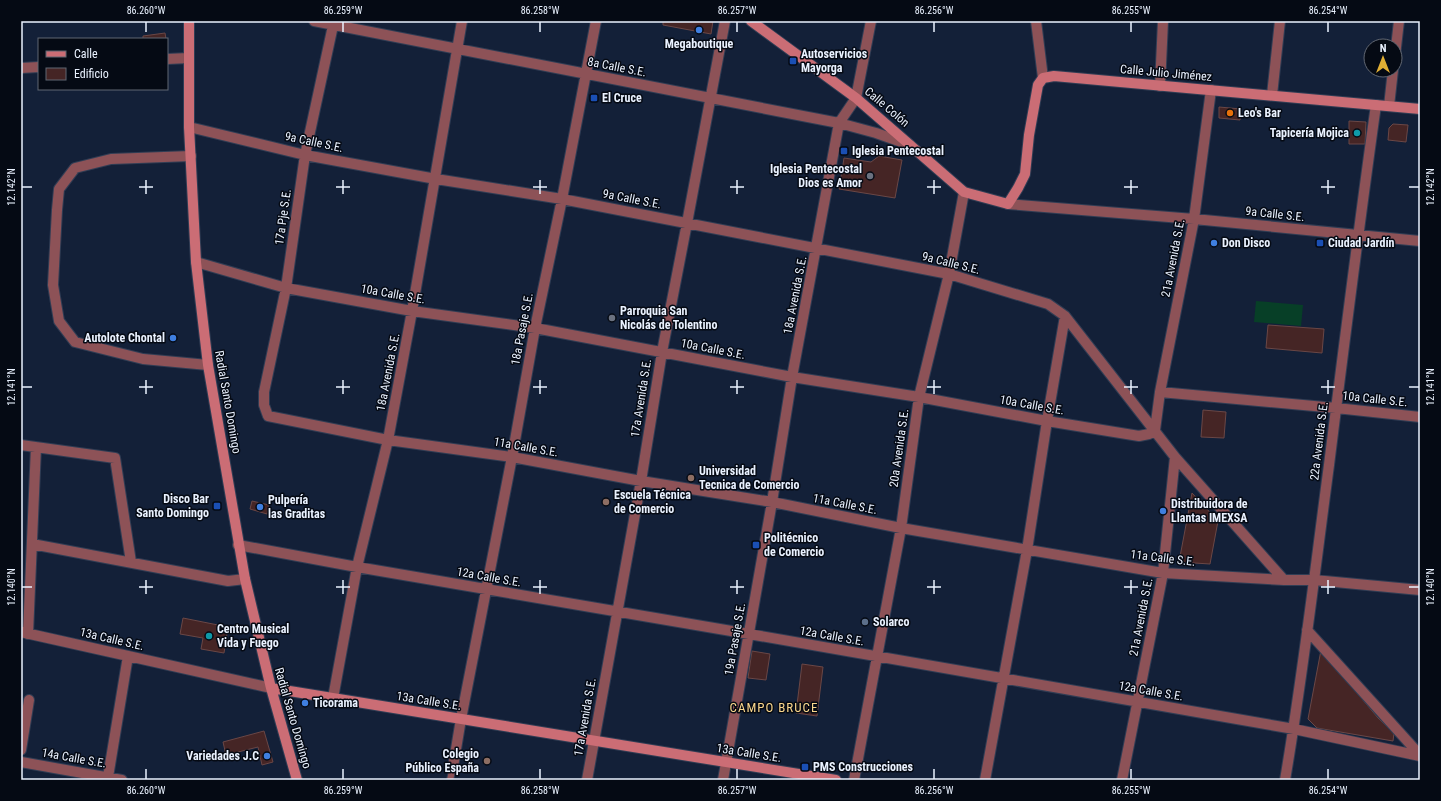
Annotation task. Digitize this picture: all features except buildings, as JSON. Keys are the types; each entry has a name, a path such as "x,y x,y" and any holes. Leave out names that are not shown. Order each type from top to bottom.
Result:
{"main road":[{"name":"Radial Santo Domingo","path":"189,21 189,127 196,262 208,365 245,579 271,688 297,780"},
{"name":"Calle Colón","path":"750,21 856,98 913,146 964,192 1008,204"},
{"name":"Calle Julio Jiménez","path":"1043,78 1054,76 1420,109"},
{"path":"1008,204 1025,174 1029,135 1038,85 1043,78"},
{"name":"13a Calle S.E.","path":"271,688 836,780"}],"street":[{"name":"8a Calle S.E.","path":"314,21 334,23 839,123 876,133 913,146"},
{"name":"18a Avenida S.E.","path":"333,698 357,568 388,440 436,179 462,21"},
{"name":"18a Pasaje S.E.","path":"486,590 535,328 562,199 596,21"},
{"name":"17a Avenida S.E.","path":"587,780 641,481 662,352 725,21"},
{"path":"856,98 871,21"},
{"path":"1036,21 1043,78"},
{"path":"1160,86 1163,21"},
{"path":"1272,95 1280,21"},
{"path":"1397,38 1399,21"},
{"name":"17a Pje S.E.","path":"268,416 264,406 264,392 286,288 306,155 334,23"},
{"path":"168,59 189,58"},
{"path":"21,68 38,67"},
{"path":"1389,106 1392,78"},
{"name":"21a Avenida S.E.","path":"1155,430 1160,392 1194,219 1211,90"},
{"name":"18a Avenida S.E.","path":"772,502 792,377 839,123 856,98"},
{"name":"22a Avenida S.E.","path":"1285,780 1294,729 1376,105"},
{"name":"9a Calle S.E.","path":"189,127 306,155 436,179 562,199 949,274 1048,304 1065,316 1175,457 1284,580"},
{"path":"191,156 111,159 75,168 59,189 53,285 59,321 75,342 143,359 208,365"},
{"name":"20a Avenida S.E.","path":"854,780 901,528 919,397 949,274 964,192"},
{"name":"9a Calle S.E.","path":"1008,204 1194,219 1420,241"},
{"name":"10a Calle S.E.","path":"196,262 286,288 412,311 535,328 792,377 919,397 1046,421 1139,436 1149,434 1155,430"},
{"path":"985,780 1027,550 1046,421 1065,316"},
{"name":"10a Calle S.E.","path":"1160,392 1420,417"},
{"name":"11a Calle S.E.","path":"268,416 388,440 512,457 641,481 772,502 901,528 1162,573 1284,580 1314,580 1420,590"},
{"path":"21,445 115,458 131,562"},
{"path":"25,633 32,544 36,447"},
{"name":"21a Avenida S.E.","path":"1122,780 1162,573 1175,457"},
{"name":"19a Pasaje S.E.","path":"723,780 772,502"},
{"path":"32,544 228,581 245,579"},
{"name":"12a Calle S.E.","path":"238,545 357,568 749,634 1294,729 1420,756"},
{"path":"453,767 486,590"},
{"path":"1307,630 1420,756"},
{"name":"13a Calle S.E.","path":"25,633 271,688"},
{"path":"108,777 128,656"},
{"path":"21,750 29,700"},
{"name":"14a Calle S.E.","path":"21,762 122,780"}],"lane":[{"path":"450,780 453,767"}],"green space":[{"path":"1256,301 1303,305 1301,326 1254,322"}],"place":[{"name":"Megaboutique","path":"699,30"},
{"name":"Autoservicios Mayorga","path":"793,61"},
{"name":"El Cruce","path":"594,98"},
{"name":"Leo's Bar","path":"1230,113"},
{"name":"Tapicería Mojica","path":"1357,133"},
{"name":"Iglesia Pentecostal","path":"844,151"},
{"name":"Iglesia Pentecostal Dios es Amor","path":"870,176"},
{"name":"Don Disco","path":"1214,243"},
{"name":"Ciudad Jardín","path":"1320,243"},
{"name":"Parroquia San Nicolás de Tolentino","path":"612,318"},
{"name":"Autolote Chontal","path":"173,338"},
{"name":"Universidad Tecnica de Comercio","path":"691,478"},
{"name":"Escuela Técnica de Comercio","path":"606,502"},
{"name":"Disco Bar Santo Domingo","path":"217,506"},
{"name":"Pulpería las Graditas","path":"260,507"},
{"name":"Distribuidora de Llantas IMEXSA","path":"1163,511"},
{"name":"Politécnico de Comercio","path":"756,545"},
{"name":"Solarco","path":"865,622"},
{"name":"Centro Musical Vida y Fuego","path":"209,636"},
{"name":"Ticorama","path":"305,703"},
{"name":"Variedades J.C","path":"267,756"},
{"name":"Colegio Público España","path":"487,761"},
{"name":"PMS Construcciones","path":"805,767"}],"district":[{"name":"CAMPO BRUCE","path":"774,707"}]}
